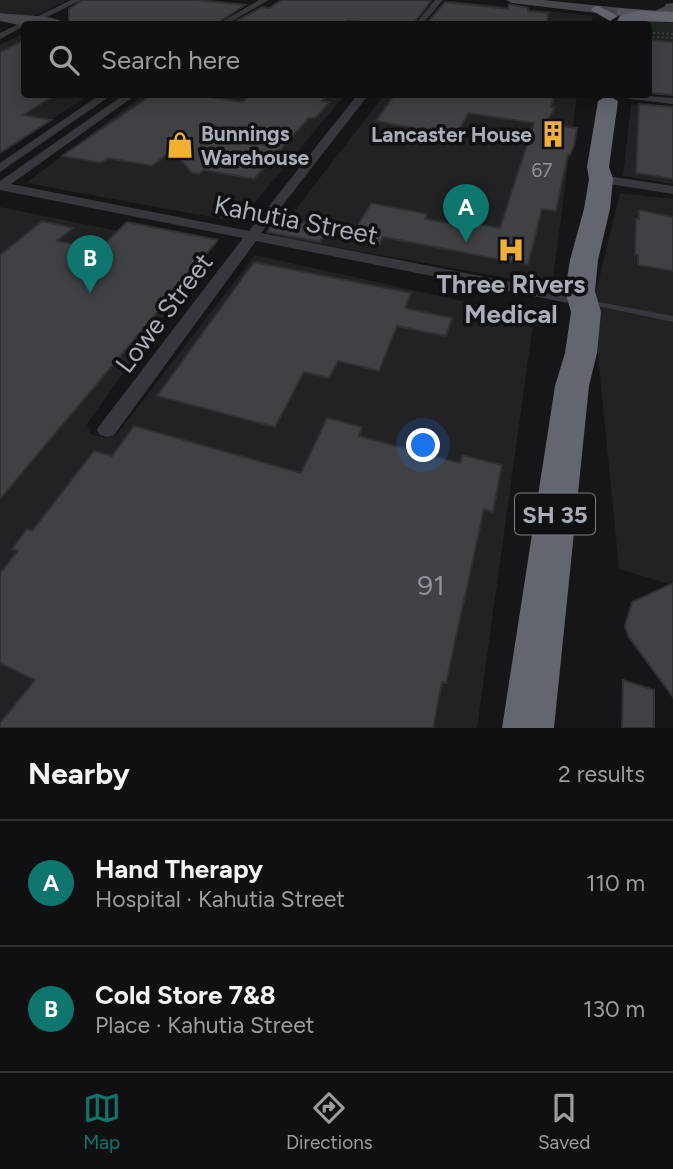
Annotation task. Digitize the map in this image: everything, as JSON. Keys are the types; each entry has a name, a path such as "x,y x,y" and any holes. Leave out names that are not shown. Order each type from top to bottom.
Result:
{"highway":[{"path":"615,16 625,19 669,11"},
{"name":"SH 35","path":"528,728 572,386 581,352 586,312 580,291 584,260 597,209 601,178 598,166 614,98"}],"street":[{"path":"32,21 77,0"},
{"path":"237,14 249,0"},
{"path":"226,21 265,0"},
{"path":"422,21 439,0"},
{"path":"512,0 573,6 615,16"},
{"path":"573,6 615,16"},
{"path":"0,17 24,21"},
{"path":"0,36 21,26"},
{"path":"0,168 102,98"},
{"path":"1,186 126,98"},
{"name":"Lowe Street","path":"107,430 252,236 361,98"},
{"path":"638,98 673,101"},
{"path":"601,178 673,190"},
{"name":"Kahutia Street","path":"1,186 583,301"}],"lane":[{"path":"583,301 673,319"}],"path":[{"path":"652,35 666,35"},
{"path":"652,35 673,38"}],"shaded area":[{"path":"0,0 68,0 33,17 0,13"},
{"path":"453,1 593,16 592,21 438,21"},
{"path":"640,19 673,22 673,41 652,39 652,21"},
{"path":"21,34 21,98 84,98 0,153 0,45"},
{"path":"139,98 342,98 238,222 26,183"},
{"path":"382,98 577,98 552,286 275,236"},
{"path":"631,104 673,109 673,184 623,176"},
{"path":"620,193 673,199 673,585 619,569 593,304"},
{"path":"0,207 211,250 87,424 90,434 107,438 117,434 255,255 534,317 477,728 0,728"}],"building":[{"path":"83,0 197,0 245,5 221,21 69,21 69,9"},
{"path":"282,0 431,1 415,21 236,21 262,7 269,8"},
{"path":"445,2 508,9 509,4 528,8 528,11 548,13 547,21 429,21"},
{"path":"652,40 673,42 673,95 652,93"},
{"path":"21,42 21,98 51,98 23,115 51,120 0,153 0,52"},
{"name":"Bunnings Warehouse","path":"147,98 216,98 242,102 246,98 325,98 322,101 330,102 315,118 309,118 254,179 204,170 199,174 192,173 172,150 152,166 108,158 101,163 62,156"},
{"path":"392,98 553,98 551,107 555,107 546,124 577,128 574,145 570,155 568,154 556,211 542,209 528,265 383,237 380,244 350,239 371,203 427,214 425,219 467,226 468,222 500,228 534,123 468,113 458,133 453,135 376,121"},
{"path":"639,104 673,107 673,179 636,173"},
{"path":"639,210 673,217 673,271 638,265 638,255 635,255 636,219 639,219"},
{"path":"276,218 329,227 320,242 267,232"},
{"path":"42,221 73,228 57,241 99,249 127,222 218,240 0,499 0,255"},
{"path":"254,262 411,293 405,308 452,318 446,336 397,326 379,371 338,361 329,378 304,372 275,427 157,396"},
{"path":"327,418 362,427 359,436 460,463 462,455 502,465 493,512 484,509 446,683 442,682 433,728 0,728 0,723 35,680 0,663 0,573 18,551 12,549 27,529 32,531 94,451 112,456 134,426 301,473"},
{"path":"673,583 673,697 628,636 625,626 632,602"},
{"path":"623,680 654,690 654,728 622,728"}],"place":[{"name":"Lancaster House","path":"553,134"},
{"name":"Bunnings Warehouse","path":"180,145"},
{"name":"Hand Therapy","path":"466,242"},
{"name":"Three Rivers Medical","path":"511,250"},
{"name":"Cold Store 7&8","path":"90,293"}]}
